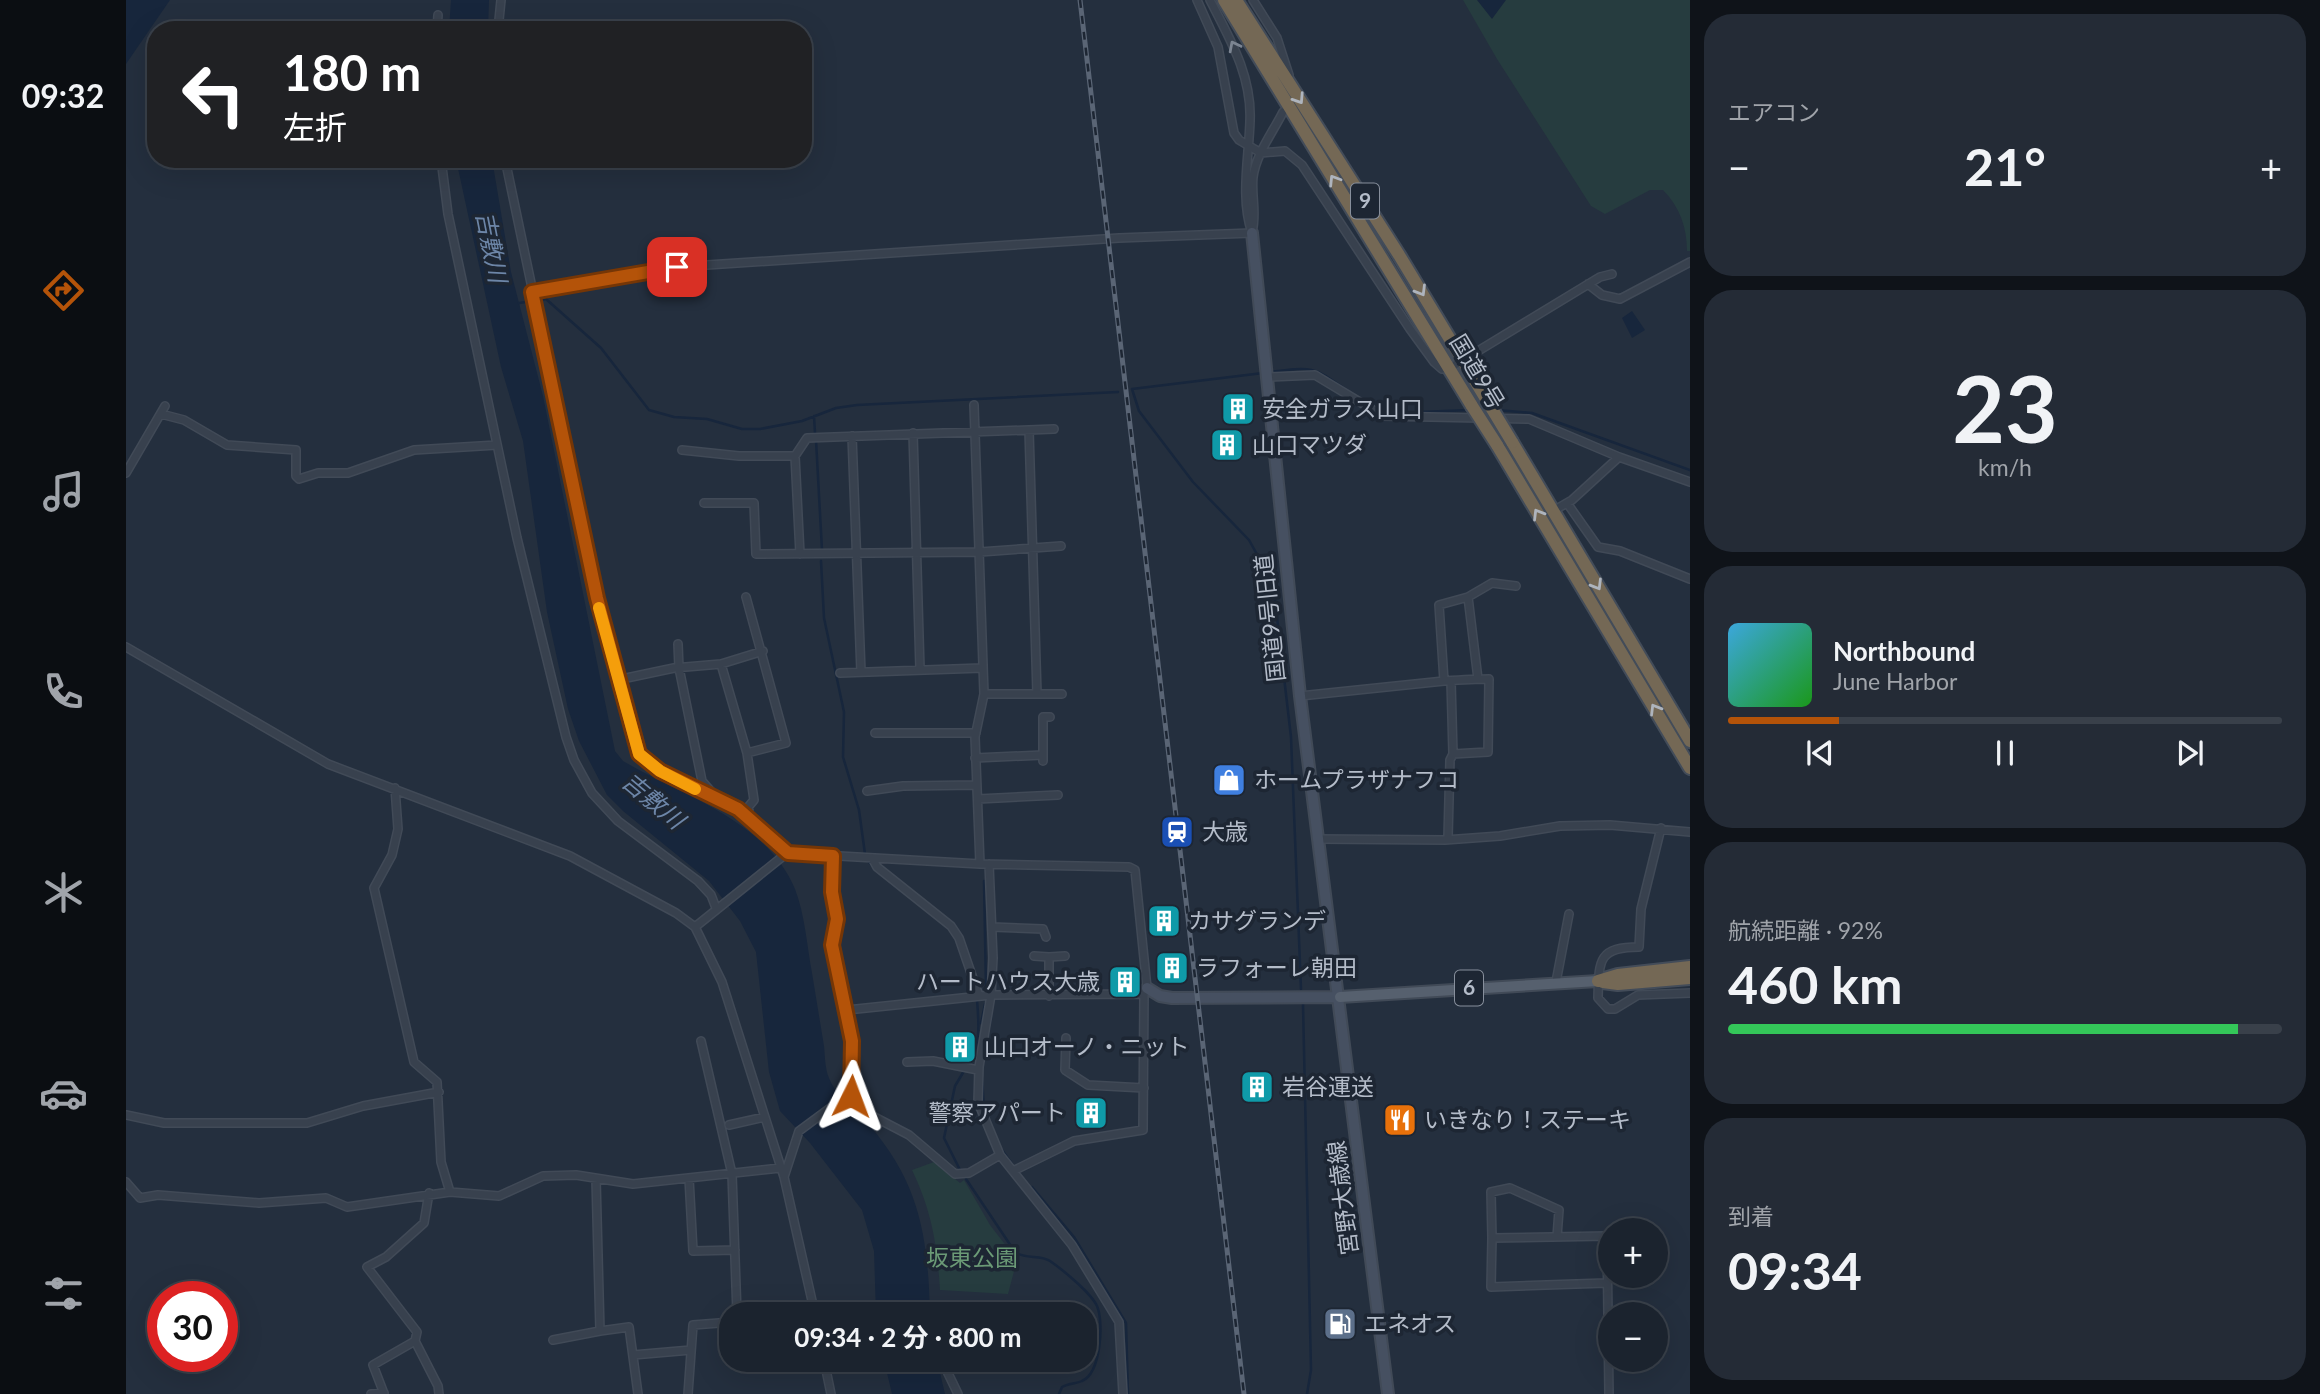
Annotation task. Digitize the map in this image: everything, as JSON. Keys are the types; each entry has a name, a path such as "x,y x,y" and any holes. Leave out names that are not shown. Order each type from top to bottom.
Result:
{"highway":[{"name":"国道9号","path":"1224,0 1497,445 1690,768"},
{"name":"国道9号","path":"1236,0 1489,404 1690,741"},
{"path":"1598,981 1618,975 1690,967"},
{"path":"1598,981 1618,984 1690,978"}],"main road":[{"name":"6","path":"1340,997 1598,981"}],"street":[{"path":"499,21 500,0"},
{"path":"1197,0 1218,47 1234,134 1261,153 1277,149 1285,151 1302,165 1434,362 1442,369 1450,368 1588,284 1612,274"},
{"name":"国道9号旧道","path":"1210,0 1239,57 1244,75 1250,122 1247,145 1247,219 1252,233 1300,696 1340,997"},
{"path":"1253,0 1277,38 1289,75"},
{"path":"438,15 438,21"},
{"name":"国道9号旧道","path":"1252,233 1255,219 1253,177 1261,153 1283,112"},
{"path":"441,168 448,214 517,538 574,760 592,793 618,821 698,881 711,895 716,908"},
{"path":"507,168 617,680 639,754 660,771 718,799 748,818 784,856"},
{"path":"533,293 677,267 1119,238 1252,233"},
{"path":"1588,284 1611,299 1620,299 1690,262"},
{"path":"1268,377 1315,375 1383,416 1529,419 1619,457 1690,482"},
{"path":"974,405 984,694 976,733 975,758 980,864"},
{"path":"126,473 166,406"},
{"path":"161,414 184,420 227,446 296,450 296,477 299,479 318,473 348,473 414,450 497,445"},
{"path":"800,554 795,456 807,438 1054,429"},
{"path":"1029,430 1037,694"},
{"path":"913,433 920,668"},
{"path":"852,436 861,672"},
{"path":"682,450 739,456 795,456"},
{"path":"1553,511 1567,503 1619,457"},
{"path":"704,503 754,503 756,554 980,552 1060,546"},
{"path":"1567,503 1598,547 1620,551 1690,579"},
{"path":"1448,838 1450,760 1453,754 1439,605 1468,597 1492,583 1516,586"},
{"path":"746,597 763,651 786,743 747,753"},
{"path":"1468,597 1478,679"},
{"path":"678,644 678,668 702,781 718,799"},
{"path":"126,647 328,764 570,856 676,913 695,927 703,938 722,982 784,1177 812,1302"},
{"path":"617,680 678,668 721,664 763,651"},
{"path":"721,664 747,753 754,800 749,806 748,818"},
{"path":"840,673 920,668 982,668"},
{"path":"1300,696 1489,679 1488,751 1453,754"},
{"path":"984,694 1062,694"},
{"path":"975,758 1043,758 1043,717"},
{"path":"875,733 976,733"},
{"path":"867,791 903,786 977,785"},
{"path":"395,788 398,829 392,855 374,888 414,1062 437,1082 441,1162 450,1192"},
{"path":"978,799 1058,795"},
{"path":"1318,839 1500,836 1560,826 1661,828 1690,832"},
{"path":"1661,828 1641,909 1639,947 1614,947 1607,952 1598,981 1598,998 1608,1009 1615,1009 1639,995 1690,993"},
{"path":"695,927 784,856 1129,867 1135,870 1146,991 1143,1130 1073,1141 1013,1171"},
{"path":"784,1177 799,1131 847,1094 853,1053 847,1010 832,945 837,919 832,892 833,856"},
{"path":"872,858 877,867 951,926 959,938 979,996"},
{"path":"989,864 991,995 978,1070 978,1102 1000,1155 1072,1245 1119,1322 1123,1394"},
{"path":"1556,982 1569,914"},
{"path":"992,927 1043,929 1046,937"},
{"path":"1034,956 1065,956"},
{"path":"1049,957 1049,996"},
{"path":"847,1010 991,995 1049,996 1146,991 1172,998 1340,997"},
{"name":"宮野大歳線","path":"1340,997 1388,1394"},
{"path":"1066,1038 1065,1070 1088,1085 1144,1088"},
{"path":"701,1041 732,1174 736,1302"},
{"path":"906,1062 933,1060 978,1070"},
{"path":"126,1115 164,1123 306,1123 363,1106 439,1092"},
{"path":"847,1094 859,1109 909,1135 955,1174 970,1173 1000,1155"},
{"path":"729,1125 765,1117"},
{"path":"126,1182 140,1198 158,1195 259,1203 326,1198 347,1207 429,1193 499,1196 543,1176 576,1175 633,1184 780,1168"},
{"path":"689,1178 693,1251 734,1250"},
{"path":"596,1179 600,1331"},
{"path":"1558,1237 1559,1210 1510,1188 1491,1192 1491,1287 1598,1283"},
{"path":"429,1193 424,1223 386,1257 367,1267 417,1332 415,1340 438,1386 439,1394"},
{"path":"1492,1238 1598,1236"},
{"path":"1606,1288 1609,1394"},
{"path":"688,1394 693,1325 719,1323"},
{"path":"553,1340 629,1327 638,1394"},
{"path":"371,1394 384,1393 373,1365 415,1340"},
{"path":"634,1355 691,1350"},
{"path":"826,1372 831,1394"},
{"path":"947,1372 958,1394"}],"green space":[{"path":"1463,0 1690,0 1690,251 1687,251 1686,234 1678,211 1663,190 1650,190 1605,214 1591,206 1497,59"},
{"name":"坂東公園","path":"934,1162 960,1183 964,1180 990,1225 1017,1260 1008,1294 940,1290 932,1228 912,1170"}],"water":[{"path":"126,0 170,0 156,21 147,21 147,33 126,64"},
{"path":"451,0 489,0 488,21 450,21"},
{"path":"1477,0 1506,0 1492,19"},
{"name":"吉敷川","path":"458,168 494,168 511,272 543,396 615,751 623,761 721,812 744,827 782,865 795,889 801,909 828,1074 842,1098 887,1148 911,1192 924,1238 929,1302 876,1302 874,1251 862,1210 810,1143 780,1111 769,1072 756,952 740,921 709,881 607,795 579,741 568,709 547,612 523,441 501,367"},
{"path":"1632,311 1645,330 1632,338 1622,318"},
{"path":"887,1372 940,1372 945,1394 892,1394"}],"waterway":[{"path":"519,303 546,299 601,348 649,410 674,417 707,419 742,429 760,429 802,421 836,408 857,405 1118,392"},
{"path":"1269,372 1307,369 1322,374 1352,394"},
{"path":"1263,373 1132,389 1139,411 1193,482 1249,540 1273,583 1291,737 1301,989"},
{"path":"1396,413 1469,410"},
{"path":"1497,410 1532,413 1690,470"},
{"path":"814,416 815,433"},
{"path":"816,440 822,550"},
{"path":"821,561 824,618 844,712 843,757 859,810 865,854"},
{"path":"868,861 876,870"},
{"path":"984,881 986,989"},
{"path":"968,1065 977,1042 977,1000"},
{"path":"981,1023 985,1004"},
{"path":"1303,1004 1311,1370 1307,1394"},
{"path":"983,1063 991,1018"},
{"path":"960,1170 944,1138 955,1086 964,1071"},
{"path":"982,1077 984,1109"},
{"path":"1002,1150 1012,1164"},
{"path":"966,1179 1015,1252 1050,1261 1083,1288 1097,1306 1100,1335 1093,1368 1082,1381 1062,1387 1059,1394"},
{"path":"1032,1187 1074,1237 1126,1323 1128,1394"}],"railway":[{"path":"1080,0 1244,1394"}],"slow traffic":[{"path":"599,608 632,738 639,754 660,771 695,789"}],"place":[{"name":"安全ガラス山口","path":"1238,409"},
{"name":"山口マツダ","path":"1227,445"},
{"name":"ホームプラザナフコ","path":"1229,780"},
{"name":"大歳","path":"1177,832"},
{"name":"カサグランデ","path":"1164,921"},
{"name":"ラフォーレ朝田","path":"1172,968"},
{"name":"ハートハウス大歳","path":"1125,982"},
{"name":"山口オーノ・ニット","path":"960,1047"},
{"name":"岩谷運送","path":"1257,1087"},
{"name":"警察アパート","path":"1091,1113"},
{"name":"いきなり！ステーキ","path":"1400,1120"},
{"name":"エネオス","path":"1340,1324"}],"route":[{"path":"677,267 532,292 597,598 632,738 639,754 660,771 738,809 788,853 833,856 831,875 837,927 832,945 852,1041 851,1096"}]}
